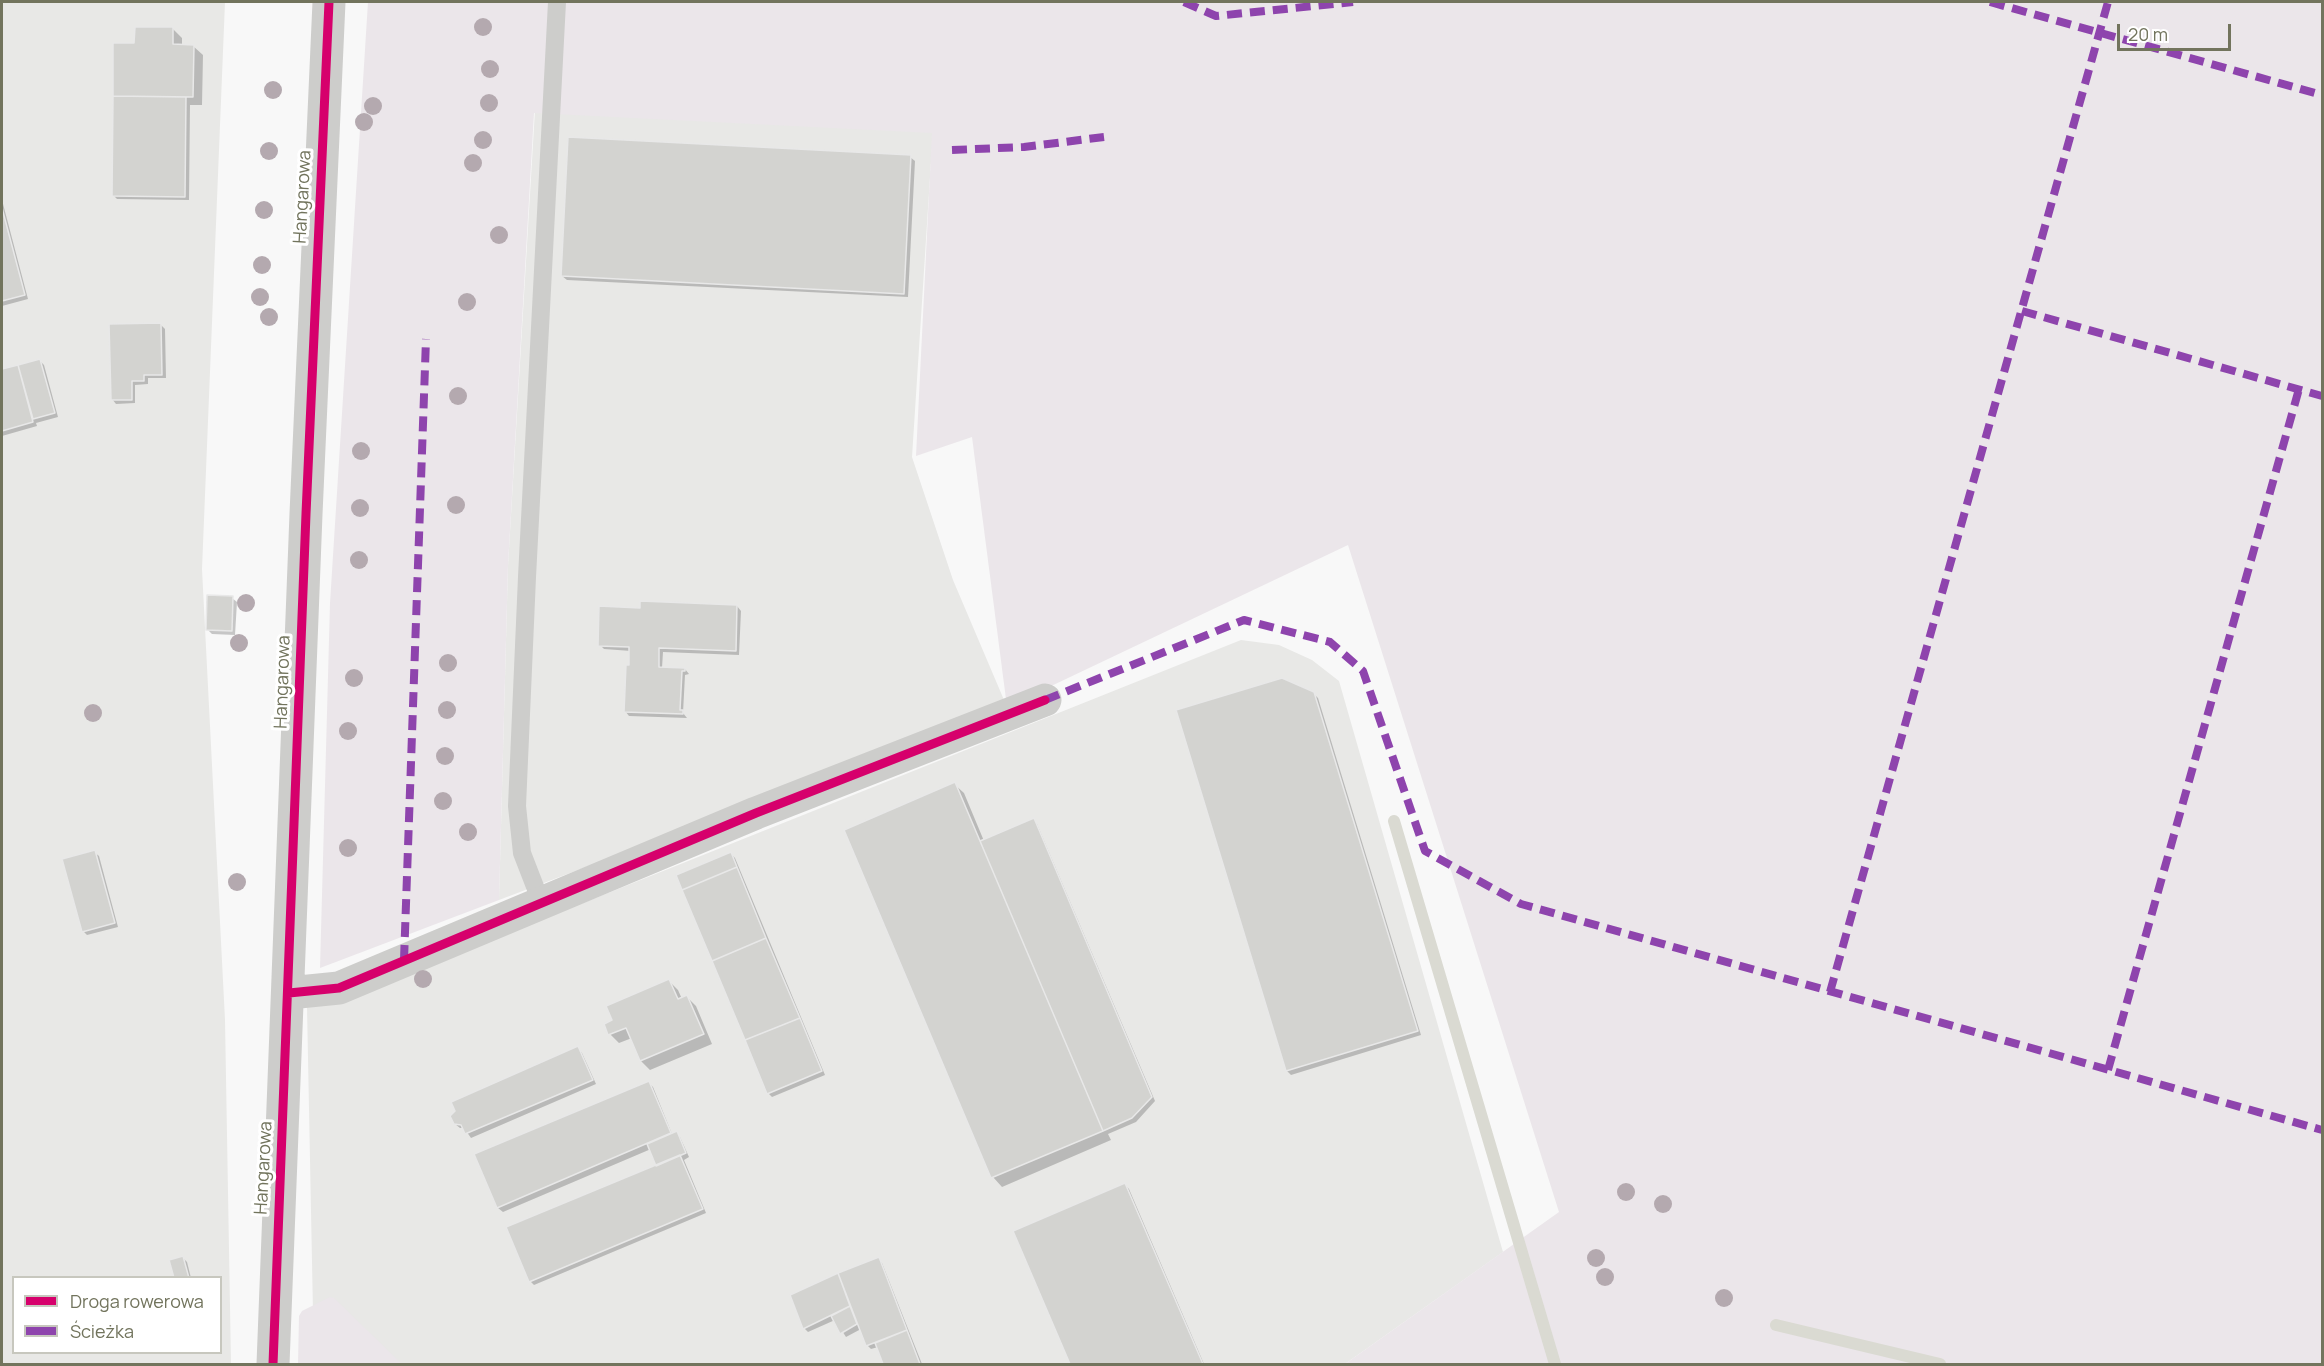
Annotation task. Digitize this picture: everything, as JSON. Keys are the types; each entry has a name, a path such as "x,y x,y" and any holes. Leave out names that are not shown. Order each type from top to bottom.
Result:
{"street":[{"name":"Hangarowa","path":"273,1365 307,479 329,2"},
{"path":"289,993 339,988 756,813 1045,700"}],"lane":[{"path":"541,902 522,853 517,806 536,384 557,2"}],"shaded area":[{"path":"2,2 225,2 202,569 225,1020 231,1364 2,1364"},
{"path":"368,2 2322,2 2322,1364 1345,1364 1559,1212 1348,545 1007,707 972,437 916,456 932,133 534,113 508,565 499,900 320,968 330,603"},
{"path":"535,110 933,131 912,457 953,580 1007,707 499,900 508,565"},
{"path":"1241,640 1279,645 1312,660 1339,681 1503,1252 1345,1364 314,1364 307,1007 583,903"},
{"path":"330,1297 334,1298 402,1364 298,1364 299,1316 302,1311"}],"building":[{"path":"135,27 173,27 173,44 194,45 193,97 113,96 113,43 134,43"},
{"path":"113,96 186,97 185,197 112,196"},
{"path":"568,137 911,155 904,294 561,276"},
{"path":"2,208 25,295 2,301"},
{"path":"161,323 162,375 144,375 144,381 132,381 132,400 111,400 109,324"},
{"path":"40,359 55,413 33,419 18,365"},
{"path":"18,365 33,422 2,431 2,369"},
{"path":"207,595 233,596 232,631 206,630"},
{"path":"640,601 737,605 736,651 659,648 659,667 685,668 685,671 682,671 680,710 683,710 683,714 624,712 629,647 598,646 599,606 640,608"},
{"path":"1282,678 1314,692 1418,1031 1286,1071 1176,710"},
{"path":"955,782 1103,1131 991,1178 844,830"},
{"path":"1034,818 1152,1097 1132,1118 1103,1131 980,841"},
{"path":"95,850 115,923 82,932 62,859"},
{"path":"731,852 737,867 682,890 676,875"},
{"path":"737,867 766,938 712,961 682,890"},
{"path":"766,938 800,1018 745,1040 712,961"},
{"path":"669,979 678,999 687,995 704,1034 640,1061 626,1028 608,1035 604,1024 612,1020 606,1006"},
{"path":"800,1018 822,1071 767,1094 745,1040"},
{"path":"578,1046 593,1080 465,1134 461,1125 454,1124 450,1116 455,1111 451,1102"},
{"path":"649,1081 671,1133 497,1208 474,1154"},
{"path":"677,1131 686,1153 656,1166 647,1144"},
{"path":"680,1155 703,1209 529,1282 506,1227"},
{"path":"1125,1183 1203,1364 1070,1364 1013,1231"},
{"path":"183,1256 188,1276 173,1276 169,1260"},
{"path":"879,1257 907,1330 866,1346 838,1273"},
{"path":"838,1273 850,1306 803,1329 790,1295"},
{"path":"850,1306 857,1324 840,1334 831,1316"},
{"path":"907,1330 920,1364 883,1364 875,1343"}],"waterway":[{"path":"1394,821 1555,1364"},
{"path":"1776,1325 1940,1364"}],"marked path":[{"path":"1184,2 1216,16 1353,2"},
{"path":"1990,2 2322,95"},
{"path":"1830,992 2108,2"},
{"path":"952,150 1024,147 1104,137"},
{"path":"2022,311 2322,396"},
{"path":"404,960 426,339"},
{"path":"2108,1070 2299,389"},
{"path":"1045,700 1244,620 1330,642 1363,671 1425,851 1521,904 2322,1130"}],"cycle path":[{"path":"273,1364 306,514 329,2"},
{"path":"289,993 339,988 756,813 1045,700"}]}
